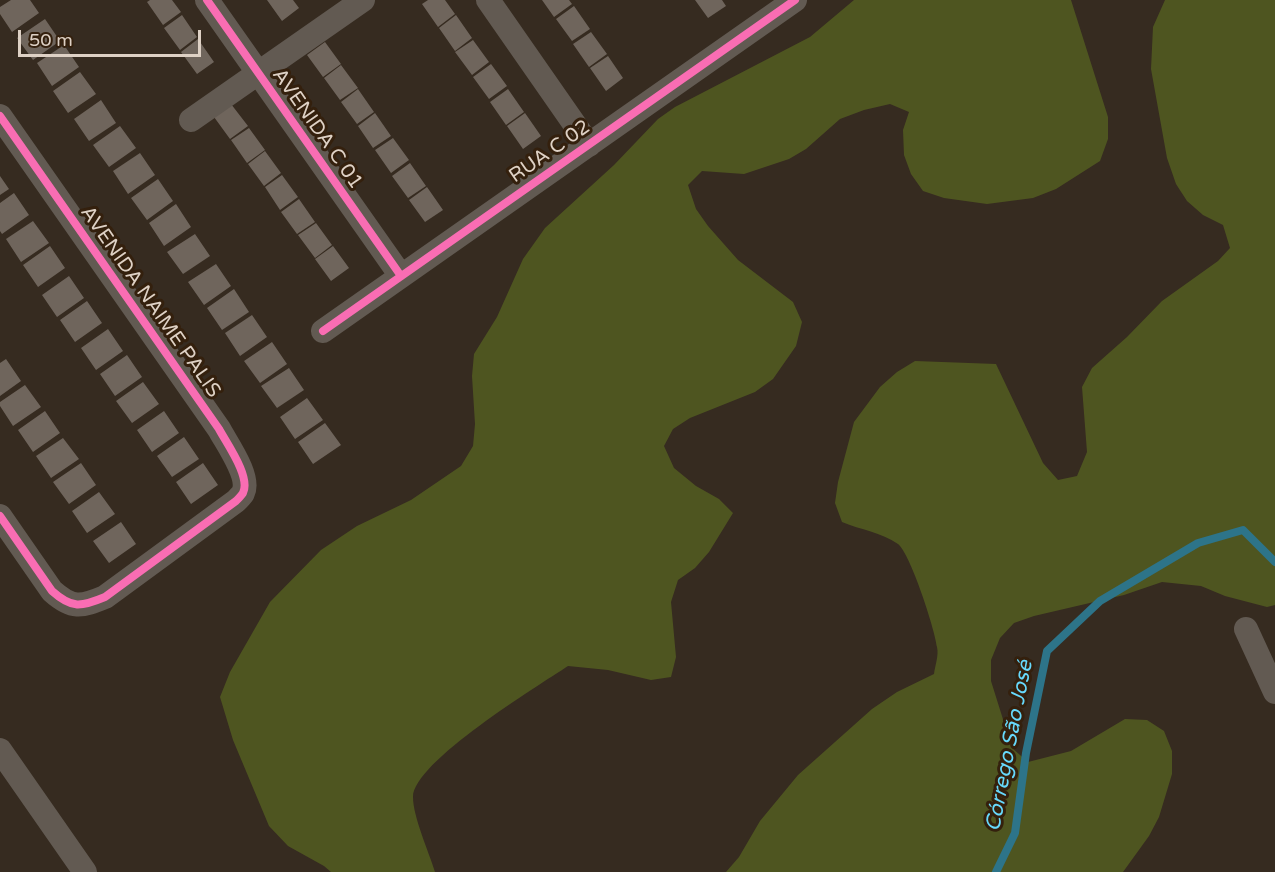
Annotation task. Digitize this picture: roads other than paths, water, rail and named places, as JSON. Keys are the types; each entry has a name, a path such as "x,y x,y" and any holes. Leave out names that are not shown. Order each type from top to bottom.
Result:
{"street":[{"name":"AVENIDA C 01","path":"207,0 401,276"},
{"path":"192,120 363,0"},
{"path":"488,0 589,144"},
{"name":"RUA C 02","path":"323,331 589,144 780,4"},
{"name":"AVENIDA NAIME PALIS","path":"0,116 219,429 244,477 243,493 236,501 105,597 84,605 63,600 52,591 3,529"},
{"path":"1246,629 1275,692"},
{"path":"0,750 85,872"}],"waterway":[{"name":"Córrego São José","path":"996,872 1015,833 1026,753 1047,651 1100,601 1198,543 1243,530 1275,562"}]}
